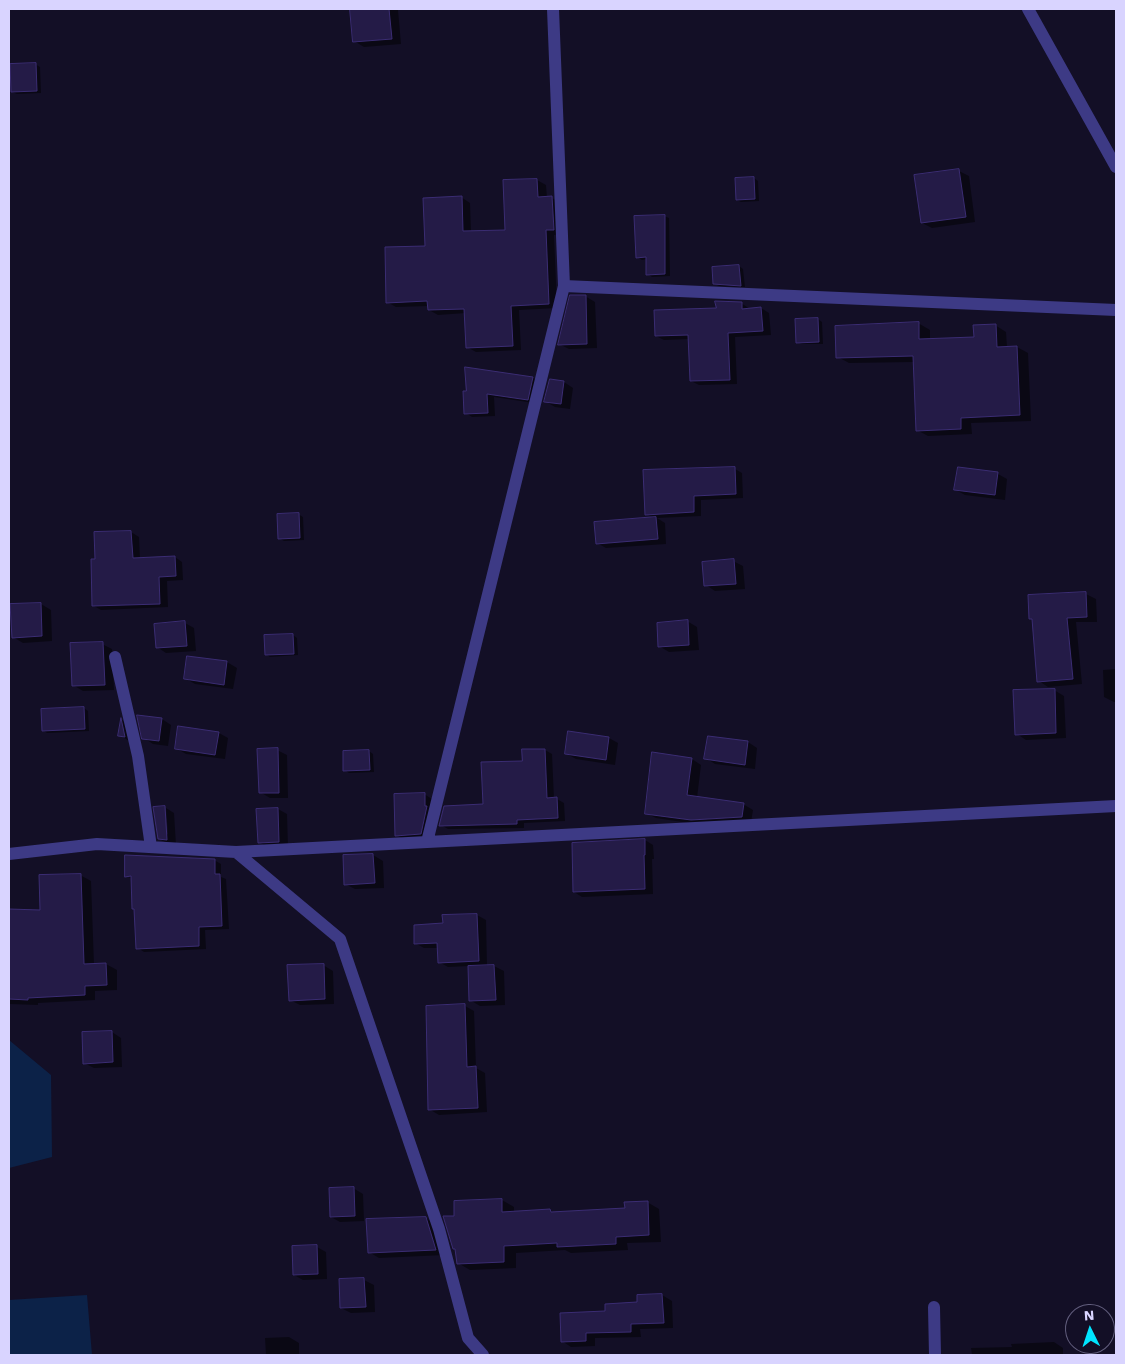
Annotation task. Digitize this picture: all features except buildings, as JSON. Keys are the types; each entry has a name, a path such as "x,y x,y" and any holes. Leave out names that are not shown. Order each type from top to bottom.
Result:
{"street":[{"path":"427,842 564,286 553,9"},
{"path":"1028,9 1116,167"},
{"path":"564,286 1116,310"},
{"path":"115,657 138,756 152,847"},
{"path":"9,854 97,844 236,852 1116,806"},
{"path":"236,852 340,939 439,1229 468,1338 483,1355"},
{"path":"934,1307 935,1355"}],"water":[{"path":"9,1040 51,1075 52,1157 9,1168"},
{"path":"87,1295 92,1355 9,1355 9,1300"}]}
